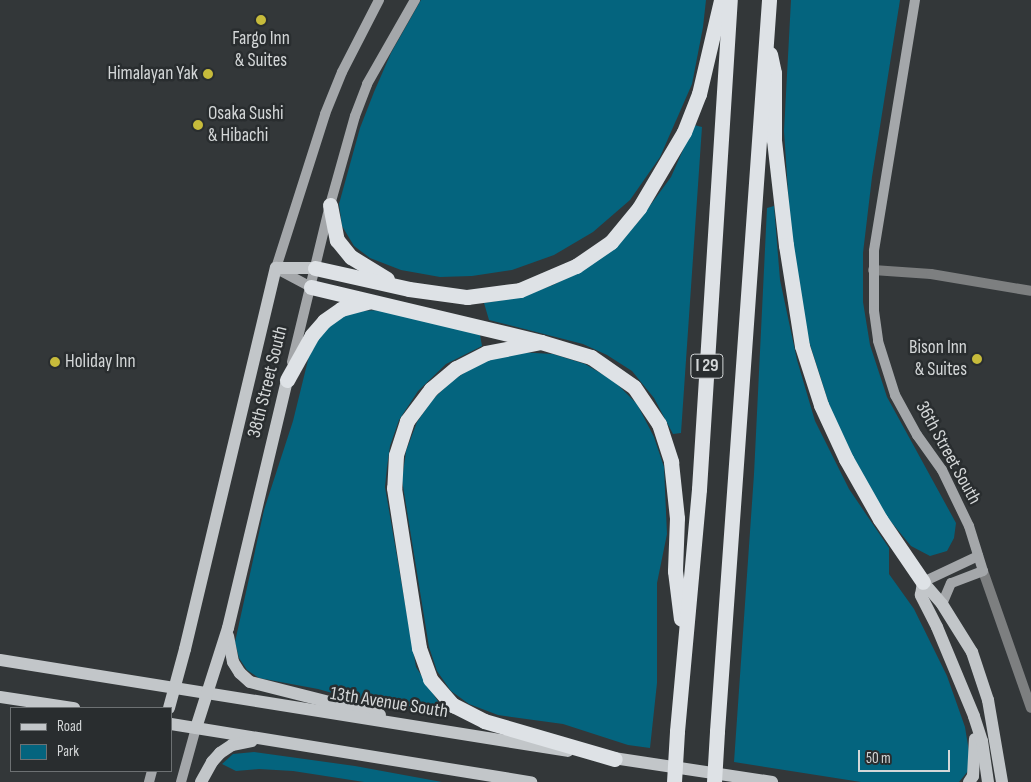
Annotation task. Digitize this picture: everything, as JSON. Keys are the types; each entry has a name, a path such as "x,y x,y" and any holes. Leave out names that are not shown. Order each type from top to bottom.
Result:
{"highway":[{"path":"315,268 409,289 467,296 520,290 576,266 611,242 639,208 684,132 699,94 721,0"},
{"name":"I 29","path":"674,782 699,489 730,0"},
{"name":"I 29","path":"714,782 769,0"},
{"path":"766,34 774,73 774,140 786,245 802,346 821,405 846,459 880,519 923,582"},
{"path":"330,205 337,240 351,257 378,274 409,289"},
{"path":"310,287 540,342 591,357 634,387 659,424 672,462 677,518 675,572 685,653"},
{"path":"287,380 312,335 324,321 340,309 368,302"},
{"path":"540,342 486,353 456,368 431,388 407,421 396,455 394,488 419,648 430,679 453,705 484,721 615,758"}],"main road":[{"path":"276,268 315,268"},
{"name":"38th Street South","path":"169,707 276,268"},
{"name":"38th Street South","path":"196,728 228,628 287,380"},
{"path":"923,582 942,604 972,652 988,700 1002,782"},
{"path":"923,582 921,595 937,627 974,716 982,741 988,782"},
{"path":"228,628 233,662 240,673 250,682 350,706 426,728"},
{"name":"13th Avenue South","path":"1,660 772,782"},
{"path":"0,697 67,707"},
{"path":"969,782 973,776 976,757 974,716"},
{"path":"172,724 531,782"},
{"path":"201,782 212,762 232,745 244,741 270,740"}],"street":[{"name":"38th Street South","path":"276,268 324,114 342,72 379,0"},
{"name":"38th Street South","path":"287,380 330,205 355,116 367,84 415,0"},
{"name":"36th Street South","path":"915,0 873,270 874,311 878,341 895,396 917,436 942,470 968,526 1031,708"},
{"path":"276,268 310,287"},
{"path":"873,270 931,274 1031,291"},
{"path":"923,582 978,556"},
{"path":"942,604 951,584 983,571"},
{"name":"38th Street South","path":"181,782 196,728"}],"green space":[{"path":"421,0 706,0 692,84 660,157 630,200 593,232 554,255 512,270 472,276 440,277 401,270 370,258 354,246 342,226 339,204 360,128 374,92 391,53"},
{"path":"791,0 900,0 872,177 863,253 863,302 870,345 887,397 956,523 954,538 947,551 930,556 911,546 878,506 836,426 805,329 790,221 784,131"},
{"path":"694,125 702,127 681,433 673,434 654,398 632,371 607,355 583,344 489,320 484,303 520,297 553,285 584,269 615,245 638,222 671,177"},
{"path":"774,206 780,280 797,360 815,421 849,489 889,548 889,574 914,609 947,676 965,727 970,758 968,771 959,782 861,782 734,762 754,474 767,208"},
{"path":"387,310 480,335 482,346 446,364 418,391 399,420 390,446 387,467 385,487 416,667 439,703 433,714 375,705 318,689 259,678 247,670 239,658 235,642 264,510 293,421 309,356 323,332 336,319 353,311"},
{"path":"517,352 553,354 585,364 614,381 637,404 654,437 664,467 667,534 657,583 657,683 650,748 628,745 563,724 498,715 469,704 451,691 437,671 429,647 402,480 406,451 417,422 433,399 453,380 483,361"},
{"path":"254,752 355,766 442,782 364,782 293,771 259,769 236,771 222,764 233,754"}],"place":[{"name":"Fargo Inn & Suites","path":"261,20"},
{"name":"Himalayan Yak","path":"208,74"},
{"name":"Osaka Sushi & Hibachi","path":"198,125"},
{"name":"Bison Inn & Suites","path":"977,359"},
{"name":"Holiday Inn","path":"55,362"}]}
